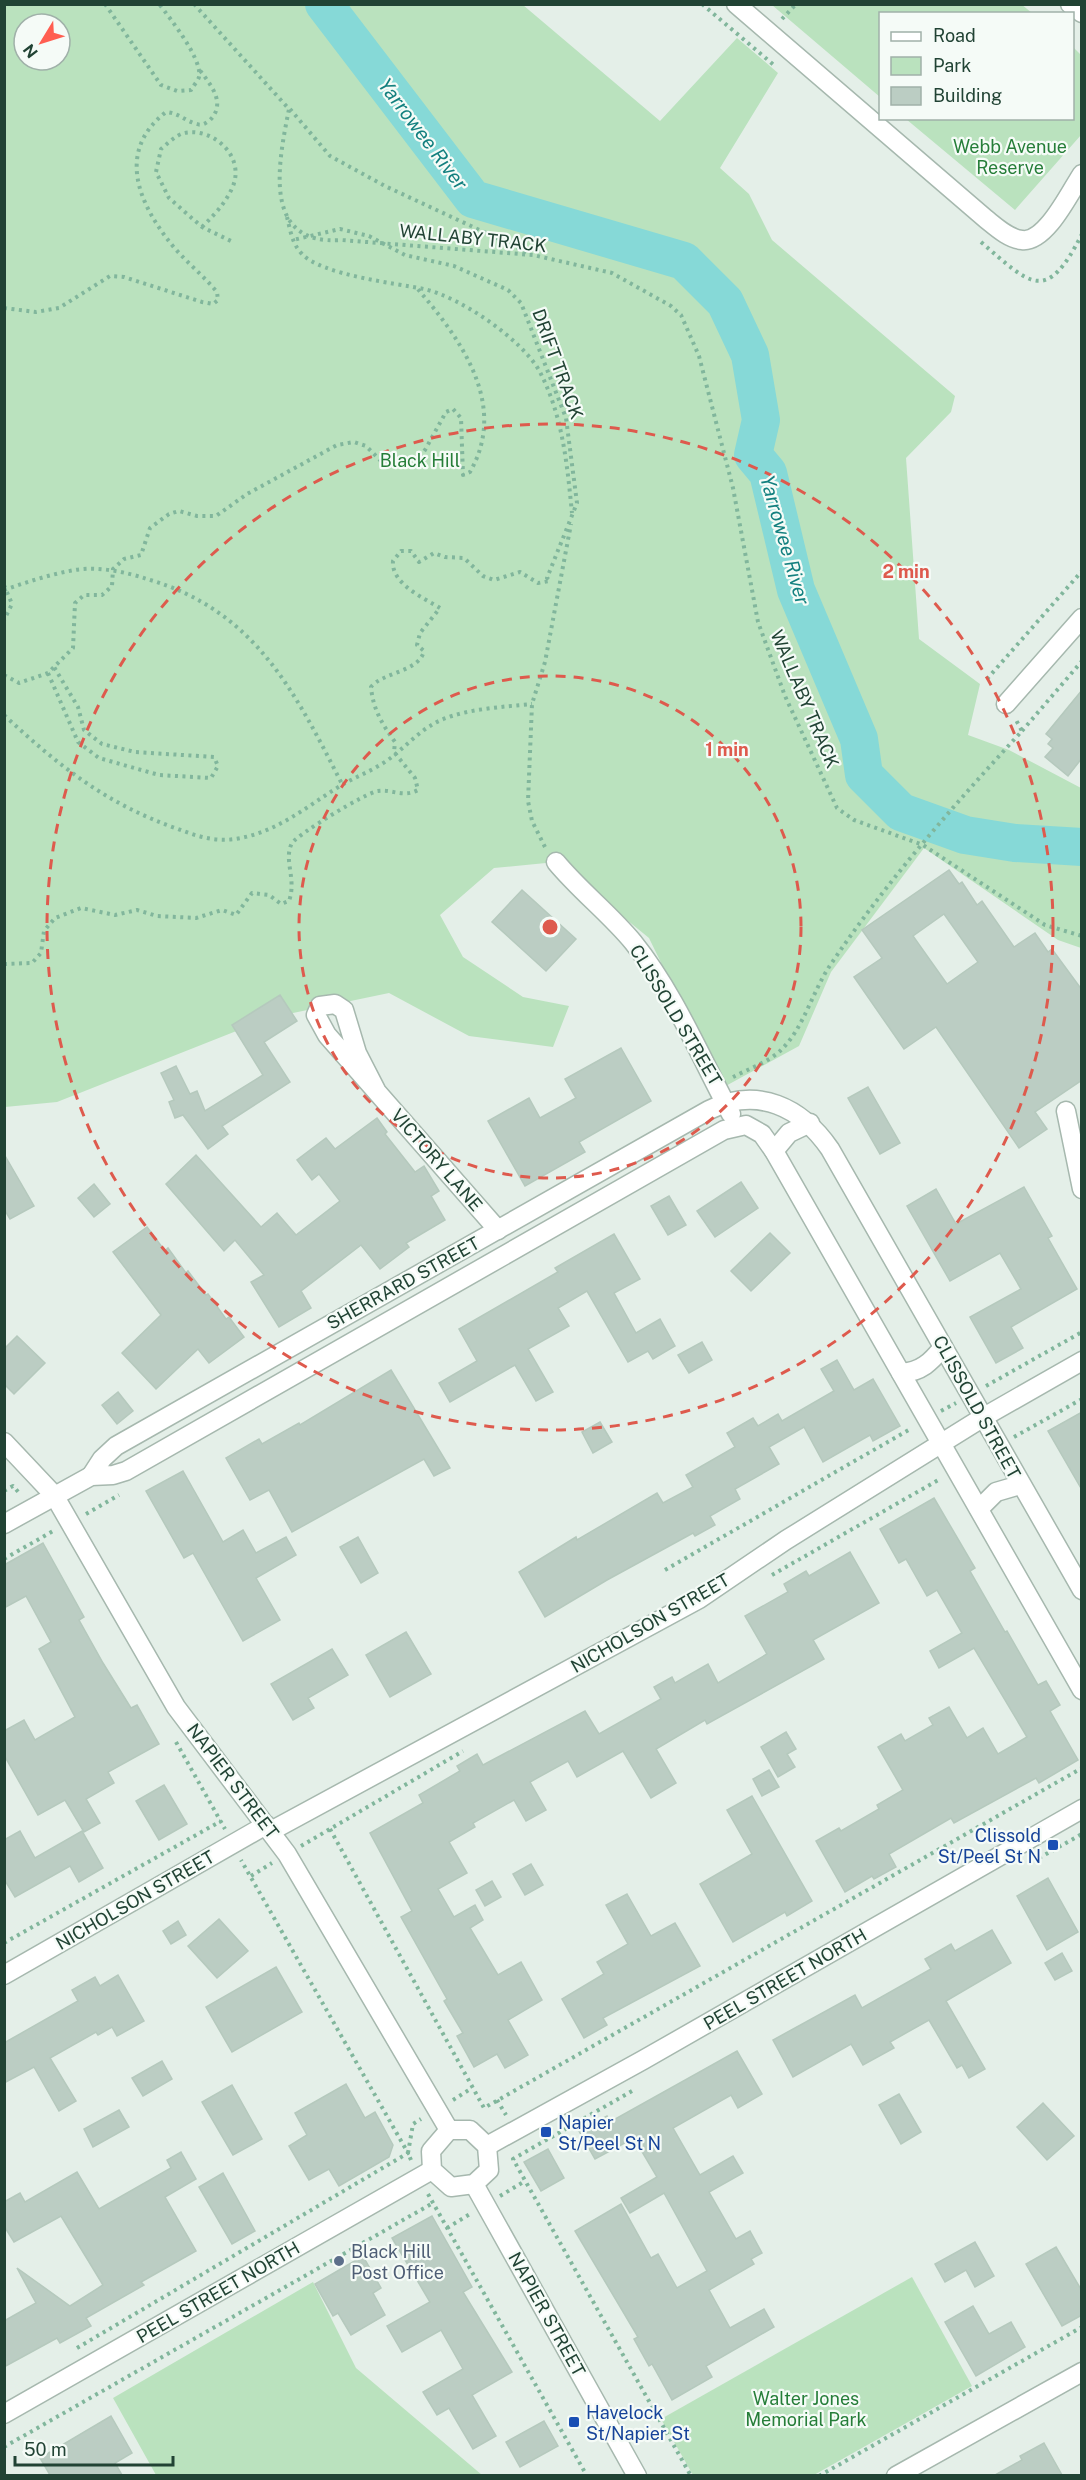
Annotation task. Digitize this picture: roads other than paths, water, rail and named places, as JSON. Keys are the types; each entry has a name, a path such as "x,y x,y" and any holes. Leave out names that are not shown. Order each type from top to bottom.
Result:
{"street":[{"path":"736,4 986,219 1012,237 1028,240 1042,233 1082,174"},
{"path":"1070,4 1082,13"},
{"path":"1006,704 1082,618"},
{"name":"CLISSOLD STREET","path":"556,862 574,884 620,927 643,956 678,1012 718,1085 725,1103 754,1100 777,1105 810,1123 830,1149 1082,1590"},
{"name":"VICTORY LANE","path":"376,1090 498,1230"},
{"path":"725,1103 737,1126 746,1125 756,1129 774,1151 1082,1690"},
{"name":"SHERRARD STREET","path":"91,1476 102,1459 116,1446 691,1120 725,1103"},
{"path":"1066,1111 1082,1190"},
{"path":"691,1120 704,1142"},
{"path":"774,1151 789,1133 810,1123"},
{"name":"SHERRARD STREET","path":"4,1524 91,1476 113,1475 126,1471 704,1142 737,1126"},
{"path":"901,1373 925,1366 943,1347"},
{"name":"NICHOLSON STREET","path":"4,1975 233,1845 699,1599 786,1540 941,1443 1082,1361"},
{"name":"NAPIER STREET","path":"4,1442 54,1495 176,1707 287,1854 449,2130"},
{"path":"979,1509 996,1492 1020,1485"},
{"name":"PEEL STREET NORTH","path":"487,2146 643,2060 1082,1809"},
{"path":"449,2130 470,2130 487,2146 489,2170 474,2184 451,2187 432,2170 431,2151 449,2130"},
{"name":"PEEL STREET NORTH","path":"4,2414 432,2170"},
{"name":"NAPIER STREET","path":"474,2184 637,2475"},
{"path":"896,2475 1082,2372"}],"waterway":[{"name":"Yarrowee River","path":"324,4 473,199 684,261 725,302 750,355 761,420 753,455 768,473 796,590 859,739 864,775 901,812 965,835 1015,843 1082,847"}],"place":[{"name":"Clissold St/Peel St N","path":"1053,1845"},
{"name":"Napier St/Peel St N","path":"546,2132"},
{"name":"Black Hill Post Office","path":"339,2261"},
{"name":"Havelock St/Napier St","path":"574,2422"}],"park label":[{"name":"Webb Avenue Reserve","path":"1010,156"},
{"name":"Black Hill","path":"420,460"},
{"name":"Walter Jones Memorial Park","path":"806,2408"}]}
